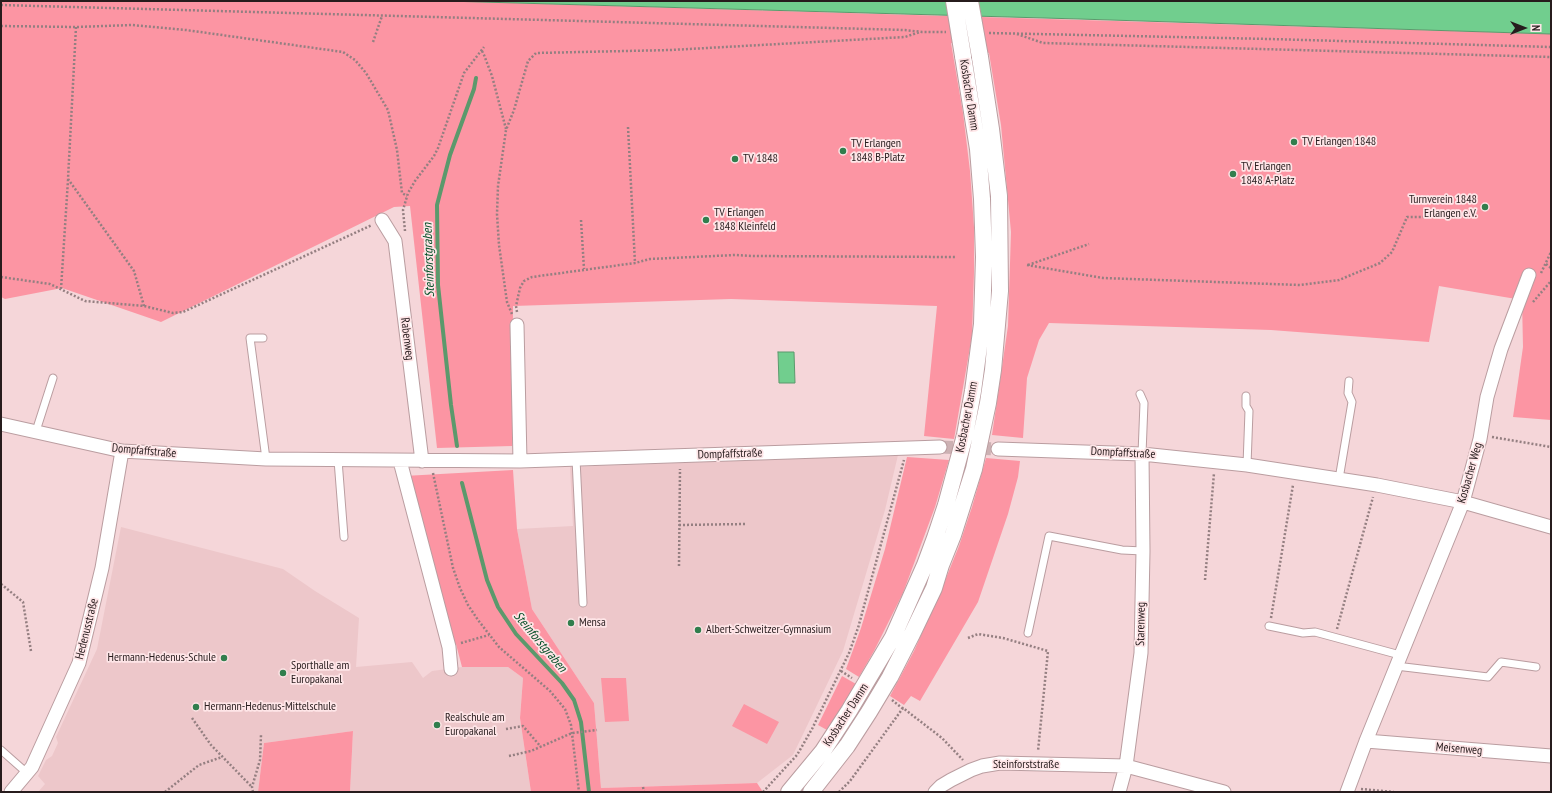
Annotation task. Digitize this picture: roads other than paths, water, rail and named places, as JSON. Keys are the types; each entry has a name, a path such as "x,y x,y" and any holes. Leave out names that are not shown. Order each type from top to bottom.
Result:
{"street":[{"name":"Kosbacher Damm","path":"789,792 823,750 845,718 894,637 935,538 946,505 965,435 981,332 984,257 978,149 954,1"},
{"name":"Kosbacher Damm","path":"811,792 847,746 869,712 890,677 912,634 934,588 941,565 954,535 976,462 993,370 999,317 1001,271 999,196 991,129 970,1"},
{"name":"Rabenweg","path":"382,220 395,241 427,461"},
{"name":"Kosbacher Weg","path":"1348,790 1366,741 1463,502 1480,439 1487,397 1501,349 1529,275"},
{"path":"517,325 520,461"},
{"name":"Dompfaffstraße","path":"1,424 122,451 266,460 576,460 940,447"},
{"name":"Dompfaffstraße","path":"998,449 1142,454 1247,465 1377,485 1463,502 1551,527"},
{"name":"Hedenusstraße","path":"11,792 32,767 79,663 102,568 122,451"},
{"name":"Starenweg","path":"1119,792 1126,766 1141,652 1143,551 1142,454"},
{"path":"400,461 450,647 451,669"},
{"name":"Meisenweg","path":"1366,741 1551,756"},
{"name":"Steinforststraße","path":"935,792 941,786 971,770 982,766 1000,763 1126,766 1224,792"}],"lane":[{"path":"263,338 250,338 266,460"},
{"path":"36,431 53,378"},
{"path":"1339,479 1352,402 1348,393 1349,381"},
{"path":"1140,394 1144,403 1142,454"},
{"path":"1246,396 1246,406 1249,411 1247,465"},
{"path":"338,460 344,537"},
{"path":"576,460 583,603"},
{"path":"1028,633 1049,536 1122,550 1143,551"},
{"path":"1269,626 1303,633 1314,632 1398,661 1488,677 1501,662 1536,667"},
{"path":"1,750 27,774"}],"waterway":[{"name":"Steinforstgraben","path":"457,446 438,285 437,205 450,155 474,89 476,78"},
{"name":"Steinforstgraben","path":"462,483 487,580 498,607 516,634 562,683 574,700 581,722 589,792"}],"tunnel":[{"path":"940,447 998,449"}],"place":[{"name":"TV Erlangen 1848","path":"1294,142"},
{"name":"TV Erlangen 1848 B-Platz","path":"843,151"},
{"name":"TV 1848","path":"735,159"},
{"name":"TV Erlangen 1848 A-Platz","path":"1233,174"},
{"name":"Turnverein 1848 Erlangen e.V.","path":"1485,207"},
{"name":"TV Erlangen 1848 Kleinfeld","path":"706,220"},
{"name":"Mensa","path":"571,623"},
{"name":"Albert-Schweitzer-Gymnasium","path":"698,630"},
{"name":"Hermann-Hedenus-Schule","path":"224,658"},
{"name":"Sporthalle am Europakanal","path":"283,673"},
{"name":"Hermann-Hedenus-Mittelschule","path":"196,707"},
{"name":"Realschule am Europakanal","path":"437,725"}]}
